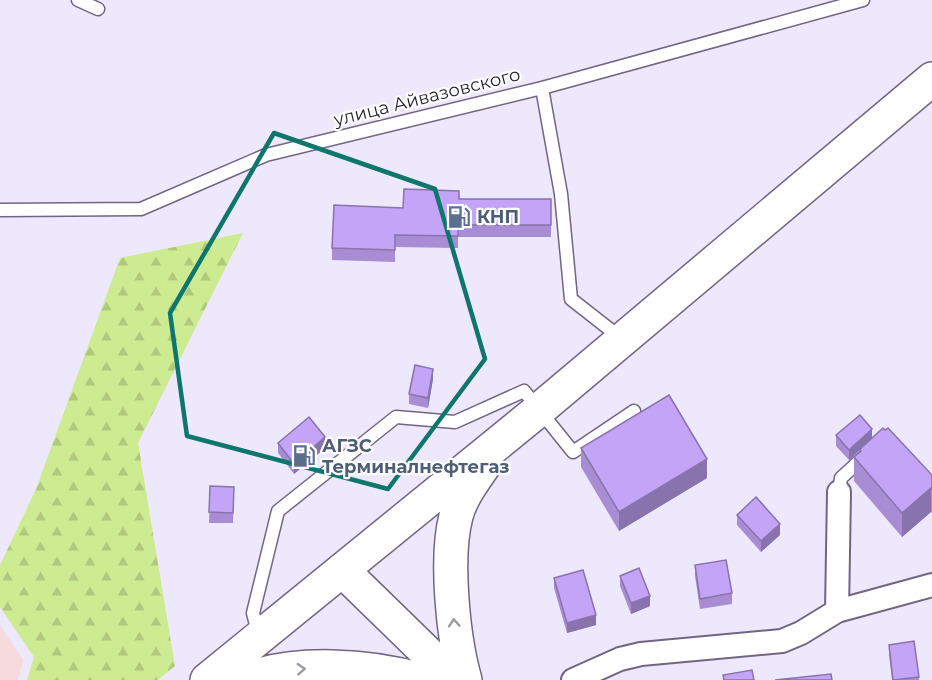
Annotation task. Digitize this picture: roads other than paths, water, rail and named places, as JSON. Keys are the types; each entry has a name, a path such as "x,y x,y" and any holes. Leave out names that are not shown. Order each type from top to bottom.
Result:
{"main road":[{"path":"207,680 540,409 932,79"},
{"path":"465,680 454,629 451,557 456,515 469,486 506,436"},
{"path":"342,570 455,680"},
{"path":"244,680 295,668 378,670 421,680"}],"street":[{"path":"837,610 838,492"},
{"path":"573,680 620,659 641,654 782,641 801,633 837,610 932,585"}],"lane":[{"path":"78,0 98,9"},
{"name":"улица Айвазовского","path":"0,210 141,208 266,155 543,88 863,0"},
{"path":"543,88 561,194 572,298 622,339"},
{"path":"260,638 253,613 278,511 396,417 455,422 524,391 573,452 634,411"},
{"path":"838,492 841,478 872,450"}],"place":[{"name":"КНП","path":"459,217"},
{"name":"АГЗС Терминалнефтегаз","path":"304,456"}]}
